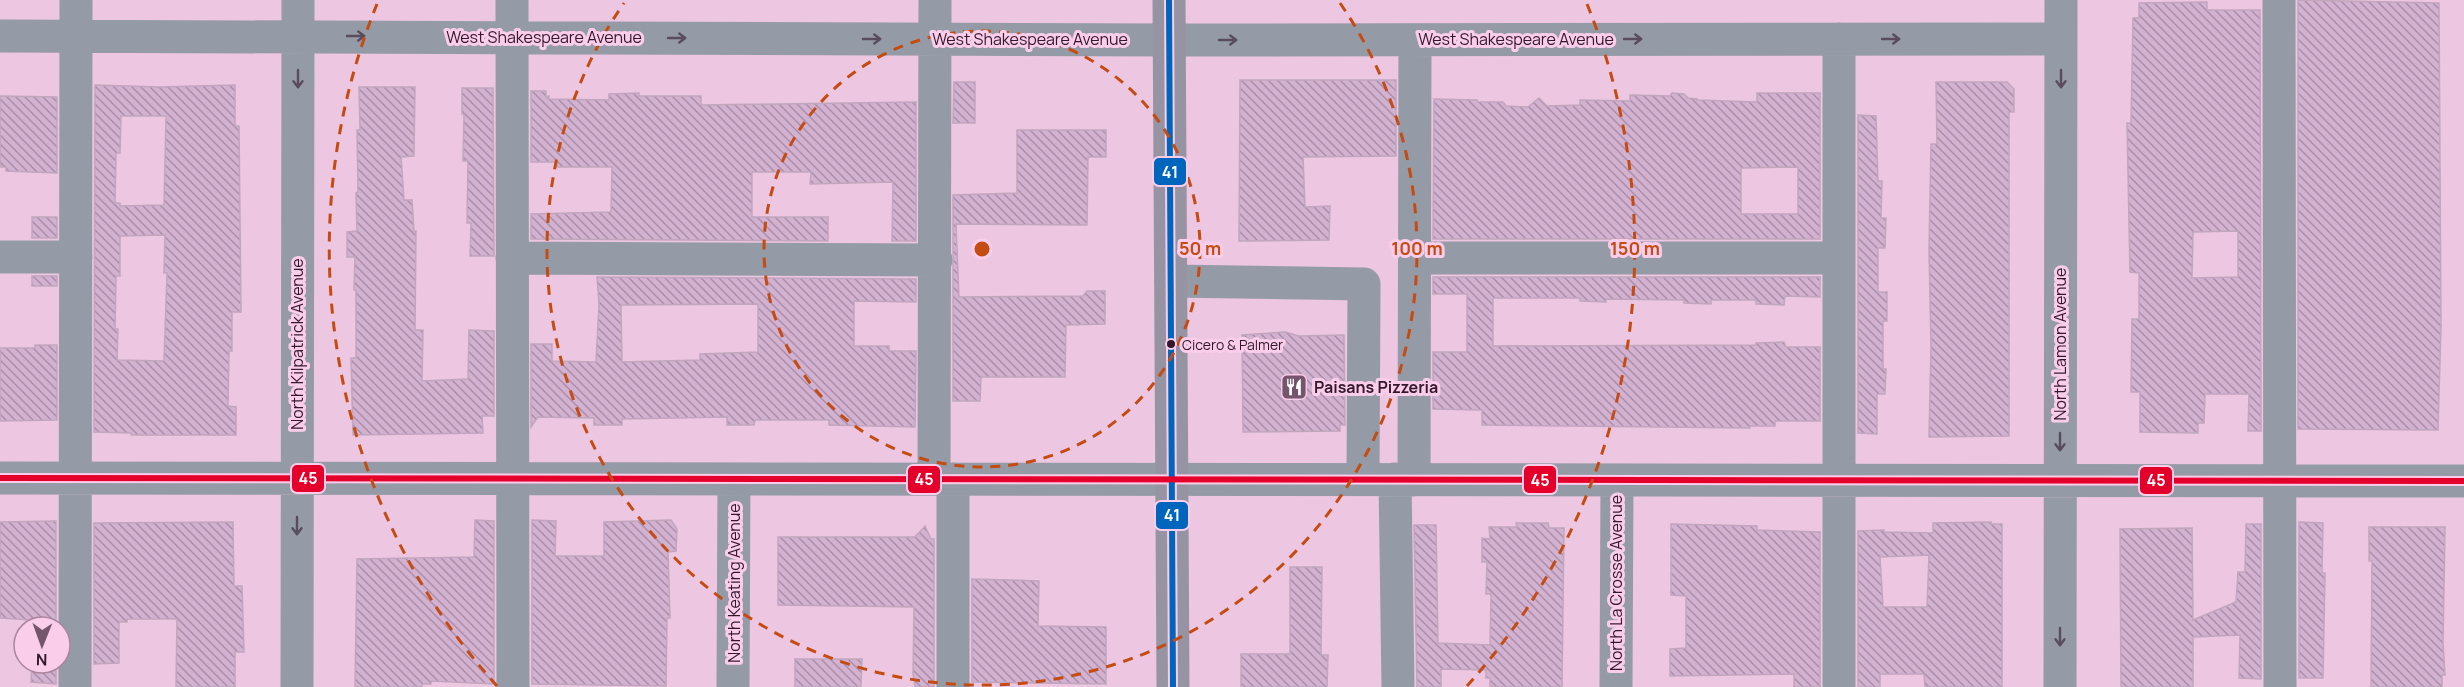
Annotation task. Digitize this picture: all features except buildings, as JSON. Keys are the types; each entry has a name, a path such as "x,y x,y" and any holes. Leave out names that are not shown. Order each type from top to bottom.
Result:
{"main road":[{"path":"1169,0 1173,687"}],"street":[{"path":"75,687 76,0"},
{"name":"North Kilpatrick Avenue","path":"297,687 298,0"},
{"path":"512,0 513,687"},
{"path":"935,0 936,260 954,687"},
{"name":"North Lamon Avenue","path":"2061,0 2061,687"},
{"path":"2279,0 2280,687"},
{"name":"West Shakespeare Avenue","path":"0,36 1170,40 2061,39"},
{"path":"1391,480 1416,258 1415,39"},
{"path":"1839,39 1839,687"},
{"path":"0,257 76,257"},
{"path":"512,258 936,260"},
{"path":"1416,258 1839,258"},
{"path":"1171,281 1364,284 1391,480 1398,687"},
{"path":"0,478 2464,481"},
{"name":"North Keating Avenue","path":"733,687 734,479"},
{"name":"North La Crosse Avenue","path":"1616,687 1617,480"}],"transit line":[{"name":"41","path":"1169,0 1173,687"},
{"name":"45","path":"0,478 2464,481"}],"place":[{"name":"Cicero & Palmer","path":"1171,344"},
{"name":"Paisans Pizzeria","path":"1294,387"}]}
